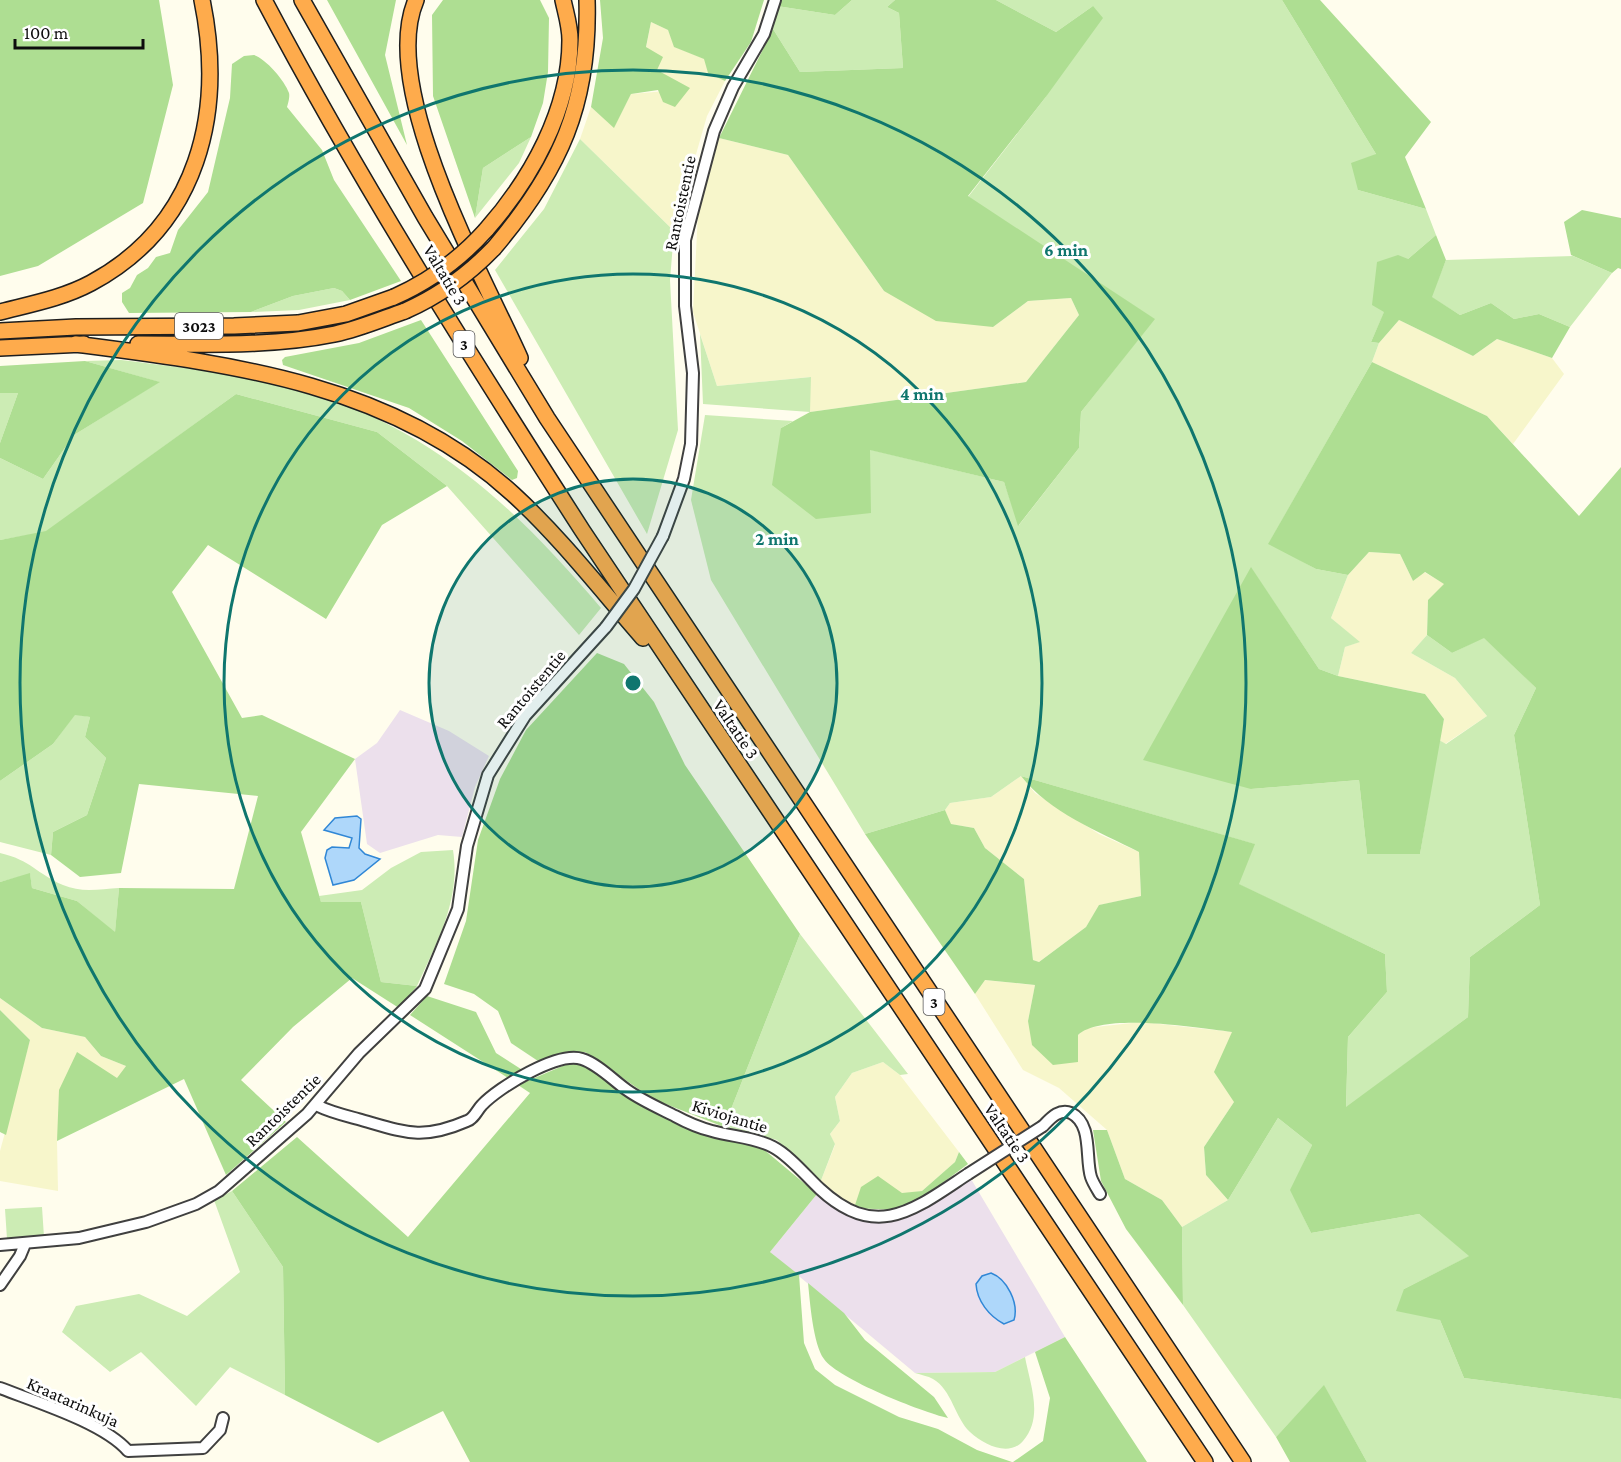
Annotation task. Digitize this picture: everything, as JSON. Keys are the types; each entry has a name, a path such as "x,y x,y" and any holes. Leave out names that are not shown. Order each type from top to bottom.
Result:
{"highway":[{"path":"0,312 56,297 90,283 132,255 171,212 202,149 209,112 210,51 202,0"},
{"name":"Valtatie 3","path":"264,0 392,225 488,384 679,679 1205,1462"},
{"name":"Valtatie 3","path":"302,0 425,217 547,418 1243,1462"},
{"path":"416,0 409,30 409,62 417,106 431,155 482,279 547,418"},
{"name":"3023","path":"0,331 76,327 234,326 298,323 346,314 394,297 431,278 458,258 486,230 504,210 535,164 561,96 570,40 563,0"},
{"name":"3023","path":"0,348 75,344 250,343 303,339 336,334 422,303 468,273 494,248 538,192 570,129 578,99 587,44 587,0"},
{"path":"75,344 200,360 284,377 333,391 405,422 476,464 512,493 548,528 679,679"}],"street":[{"name":"Rantoistentie","path":"0,1245 79,1238 125,1227 196,1204 219,1191 316,1105 359,1053 425,989 458,909 467,846 488,775 525,716 606,627 634,589 663,536 684,479 691,444 693,373 685,306 685,240 714,131 733,87 764,34 775,0"},
{"name":"Kiviojantie","path":"316,1105 331,1113 399,1132 416,1135 435,1132 470,1121 482,1104 532,1072 558,1060 574,1057 585,1059 630,1092 675,1116 711,1131 749,1138 775,1148 826,1195 850,1212 894,1217 911,1210 1043,1126 1053,1116 1061,1113 1071,1114 1084,1126 1091,1178 1100,1194"},
{"path":"0,1285 20,1256 25,1244"},
{"name":"Kraatarinkuja","path":"0,1388 97,1428 113,1437 127,1457 203,1448 220,1430 223,1418"}],"shaded area":[{"path":"400,710 449,731 489,756 475,787 462,837 438,835 380,853 367,844 355,759 377,743"},
{"path":"971,1179 1065,1337 995,1372 915,1373 770,1252 817,1194 849,1217 876,1222 901,1220"}],"green space":[{"path":"0,0 159,0 173,85 143,203 38,266 0,276"},
{"path":"327,0 396,0 385,55 407,145"},
{"path":"443,0 540,0 549,18 548,72 543,103 531,137 483,168 475,218 433,96 432,15"},
{"path":"600,0 764,0 751,42 725,81 708,73 704,59 674,47 668,30 651,22 646,47 663,57 657,70 690,88 675,107 663,102 658,90 631,94 614,128 591,107 603,38"},
{"path":"779,0 852,0 835,15 777,6"},
{"path":"852,0 895,0 887,7 899,13 903,68 800,72 773,29 777,6 835,15"},
{"path":"895,0 996,0 1056,32 1093,6 1103,18 1045,98 968,196 1155,319 1081,412 1079,448 1018,526 1004,482 870,450 871,513 816,519 772,485 781,428 810,412 1026,382 1079,315 1071,298 1028,301 993,327 936,321 884,291 788,155 719,138 773,29 800,72 903,68 899,13 887,7"},
{"path":"996,0 1282,0 1376,154 1358,190 1426,209 1436,235 1408,259 1371,342 1379,343 1372,362 1269,543 1316,569 1348,575 1331,618 1360,642 1345,647 1338,676 1319,669 1251,568 1251,789 1359,780 1367,854 1420,854 1439,740 1446,744 1487,716 1455,678 1411,653 1427,635 1452,653 1484,637 1536,688 1514,735 1540,905 1470,957 1468,1017 1346,1108 1348,1037 1387,992 1385,954 1238,884 1254,844 1021,776 991,797 950,803 945,810 865,834 711,580 691,500 705,415 793,421 781,428 1004,482 1019,525 1079,448 1081,412 1154,319 968,197 1045,98 1093,6 1056,32"},
{"path":"1282,0 1320,0 1431,122 1405,157 1426,209 1358,190 1351,163 1376,154"},
{"path":"651,22 668,30 675,47 705,59 708,72 725,81 707,116 674,231 580,139 591,107 614,127 631,94 689,89 657,70 646,48"},
{"path":"254,55 275,71 284,83 289,95 287,107 322,150 334,180 401,281 350,300 342,291 334,288 293,296 251,312 129,313 122,302 122,293 130,288 137,275 148,268 156,257 170,253 178,230 208,192 230,98 232,64 244,56"},
{"path":"531,137 519,163 475,218 483,168"},
{"path":"719,138 788,155 884,291 993,327 1028,301 1071,298 1079,315 1026,382 810,412 810,377 717,386 693,312 698,213"},
{"path":"580,139 674,231 670,280 678,430 647,534 495,270 544,209"},
{"path":"1582,210 1621,218 1621,269 1618,268 1612,273 1571,255 1564,222"},
{"path":"1436,235 1446,260 1432,297 1460,315 1491,303 1514,319 1539,314 1570,327 1552,358 1497,339 1473,356 1399,320 1379,343 1371,342 1384,312 1372,305 1377,262 1398,255 1408,259"},
{"path":"1573,256 1612,273 1570,327 1539,314 1514,319 1491,303 1460,315 1431,297 1446,260"},
{"path":"334,288 342,291 350,300 299,310 251,312 293,296"},
{"path":"421,320 518,471 517,478 512,480 462,441 409,408 283,365 282,360 285,357 359,343"},
{"path":"1399,320 1473,356 1497,339 1552,358 1564,374 1513,444 1487,416 1372,362 1379,343"},
{"path":"700,334 717,386 811,377 810,412 703,404"},
{"path":"121,360 214,372 283,385 351,407 394,427 433,450 504,506 537,537 601,608 579,635 447,486 377,432 236,394 46,532 0,540 0,458 43,479 74,435 159,382 85,361"},
{"path":"85,361 160,382 74,435 43,479 0,458 0,443 18,393 0,393 0,366"},
{"path":"1372,362 1487,416 1579,516 1621,467 1621,1399 1464,1378 1440,1320 1396,1311 1404,1289 1469,1256 1419,1214 1311,1233 1290,1190 1312,1145 1278,1118 1228,1200 1206,1175 1204,1147 1234,1102 1214,1072 1232,1032 1152,1023 1108,1024 1090,1028 1078,1035 1078,1062 1053,1065 1032,1045 1028,1021 1035,985 985,980 975,994 865,834 945,810 951,824 974,828 985,848 1024,879 1033,960 1039,962 1086,927 1099,905 1141,896 1139,852 1060,811 1046,801 1021,776 1255,844 1239,884 1385,954 1387,992 1348,1037 1346,1107 1468,1017 1470,957 1540,905 1514,735 1536,688 1484,638 1452,653 1427,635 1428,600 1444,584 1425,572 1413,581 1400,554 1369,552 1348,575 1316,569 1268,544"},
{"path":"0,393 18,393 0,443"},
{"path":"236,394 377,432 447,486 382,525 326,619 208,545 172,592 242,718 262,715 355,759 301,832 321,902 361,902 381,982 417,986 399,1008 352,978 293,1027 241,1080 286,1122 226,1175 184,1079 57,1141 59,1090 77,1052 117,1078 126,1066 101,1056 85,1037 42,1028 0,998 0,882 30,873 32,888 77,901 115,932 119,888 234,889 258,796 139,784 121,873 80,877 51,855 53,832 87,815 106,758 85,737 90,717 75,715 53,744 0,781 0,540 46,531"},
{"path":"1369,552 1400,554 1413,581 1424,572 1445,584 1428,600 1427,635 1411,653 1455,678 1487,716 1445,744 1439,740 1444,719 1425,694 1338,676 1345,647 1359,642 1331,618 1348,575"},
{"path":"1251,567 1319,669 1338,676 1425,694 1444,719 1420,854 1367,854 1359,780 1251,789 1143,760"},
{"path":"597,653 624,664 654,702 685,765 800,934 724,1127 653,1099 585,1052 560,1053 538,1061 511,1043 498,1011 474,994 444,984 466,921 478,840 500,779 526,730"},
{"path":"75,714 90,717 85,737 106,758 87,815 53,832 51,855 0,842 0,781 53,744"},
{"path":"1021,776 1035,793 1099,834 1139,852 1141,896 1100,905 1086,927 1039,962 1033,960 1024,879 985,848 974,828 950,824 945,810 950,803 991,797"},
{"path":"453,850 454,886 446,920 417,986 381,982 361,902 321,902 319,896 362,890 391,868 421,852"},
{"path":"0,853 19,859 54,881 70,887 91,890 119,888 115,933 77,901 32,888 30,874 0,882"},
{"path":"800,934 908,1074 900,1075 883,1062 852,1073 835,1097 840,1121 830,1134 835,1144 820,1183 777,1140 724,1127"},
{"path":"984,980 1035,985 1028,1021 1078,1035 1086,1028 1141,1022 1233,1032 1234,1102 1204,1147 1206,1175 1228,1200 1182,1227 1162,1200 1125,1179 1107,1130 1059,1088 1023,1070 975,994"},
{"path":"427,996 476,1012 496,1053 524,1071 511,1080 410,1015"},
{"path":"0,998 42,1028 85,1037 101,1056 126,1066 117,1079 78,1053 57,1141 58,1191 0,1181 0,1151 30,1040 0,1010"},
{"path":"0,1010 30,1040 6,1135 0,1132"},
{"path":"572,1062 587,1067 616,1086 729,1138 762,1148 817,1194 770,1252 799,1275 804,1343 815,1369 835,1385 899,1417 938,1429 977,1450 1012,1462 470,1462 443,1411 378,1443 285,1395 283,1267 232,1191 297,1137 408,1237 530,1093 518,1085"},
{"path":"883,1062 900,1075 959,1152 955,1162 922,1191 902,1194 854,1208 820,1183 835,1145 830,1134 840,1121 835,1097 852,1073"},
{"path":"1278,1118 1312,1145 1291,1190 1311,1233 1419,1214 1470,1256 1404,1289 1440,1320 1464,1378 1621,1399 1621,1462 1367,1462 1324,1386 1276,1437 1183,1305 1182,1227 1228,1200"},
{"path":"1093,1130 1107,1130 1125,1179 1162,1200 1182,1227 1183,1305 1126,1229 1101,1181"},
{"path":"959,1152 968,1164 917,1202 895,1210 854,1208 861,1187 878,1176 902,1193 922,1191 955,1162"},
{"path":"232,1191 283,1267 285,1395 230,1367 196,1406 141,1352 110,1372 62,1332 76,1306 139,1294 187,1316 240,1272 214,1200"},
{"path":"42,1207 44,1237 7,1239 5,1209"},
{"path":"808,1283 844,1313 865,1340 934,1397 948,1418 882,1394 832,1367 824,1359 817,1343"},
{"path":"1065,1337 1147,1462 1013,1462 1043,1441 1050,1398 1035,1352"},
{"path":"1025,1357 1034,1400 1033,1422 1023,1441 1011,1448 1004,1449 989,1445 976,1437 965,1426 945,1390 931,1378 915,1373 995,1372"},
{"path":"1324,1385 1367,1462 1290,1462 1276,1437"}],"water":[{"path":"357,816 361,819 359,848 365,854 380,859 354,880 333,885 325,858 327,850 332,847 349,848 352,838 324,830 335,818"},
{"path":"991,1273 1007,1286 1015,1306 1014,1320 1004,1324 993,1317 985,1307 977,1290 976,1284 982,1276"}]}
